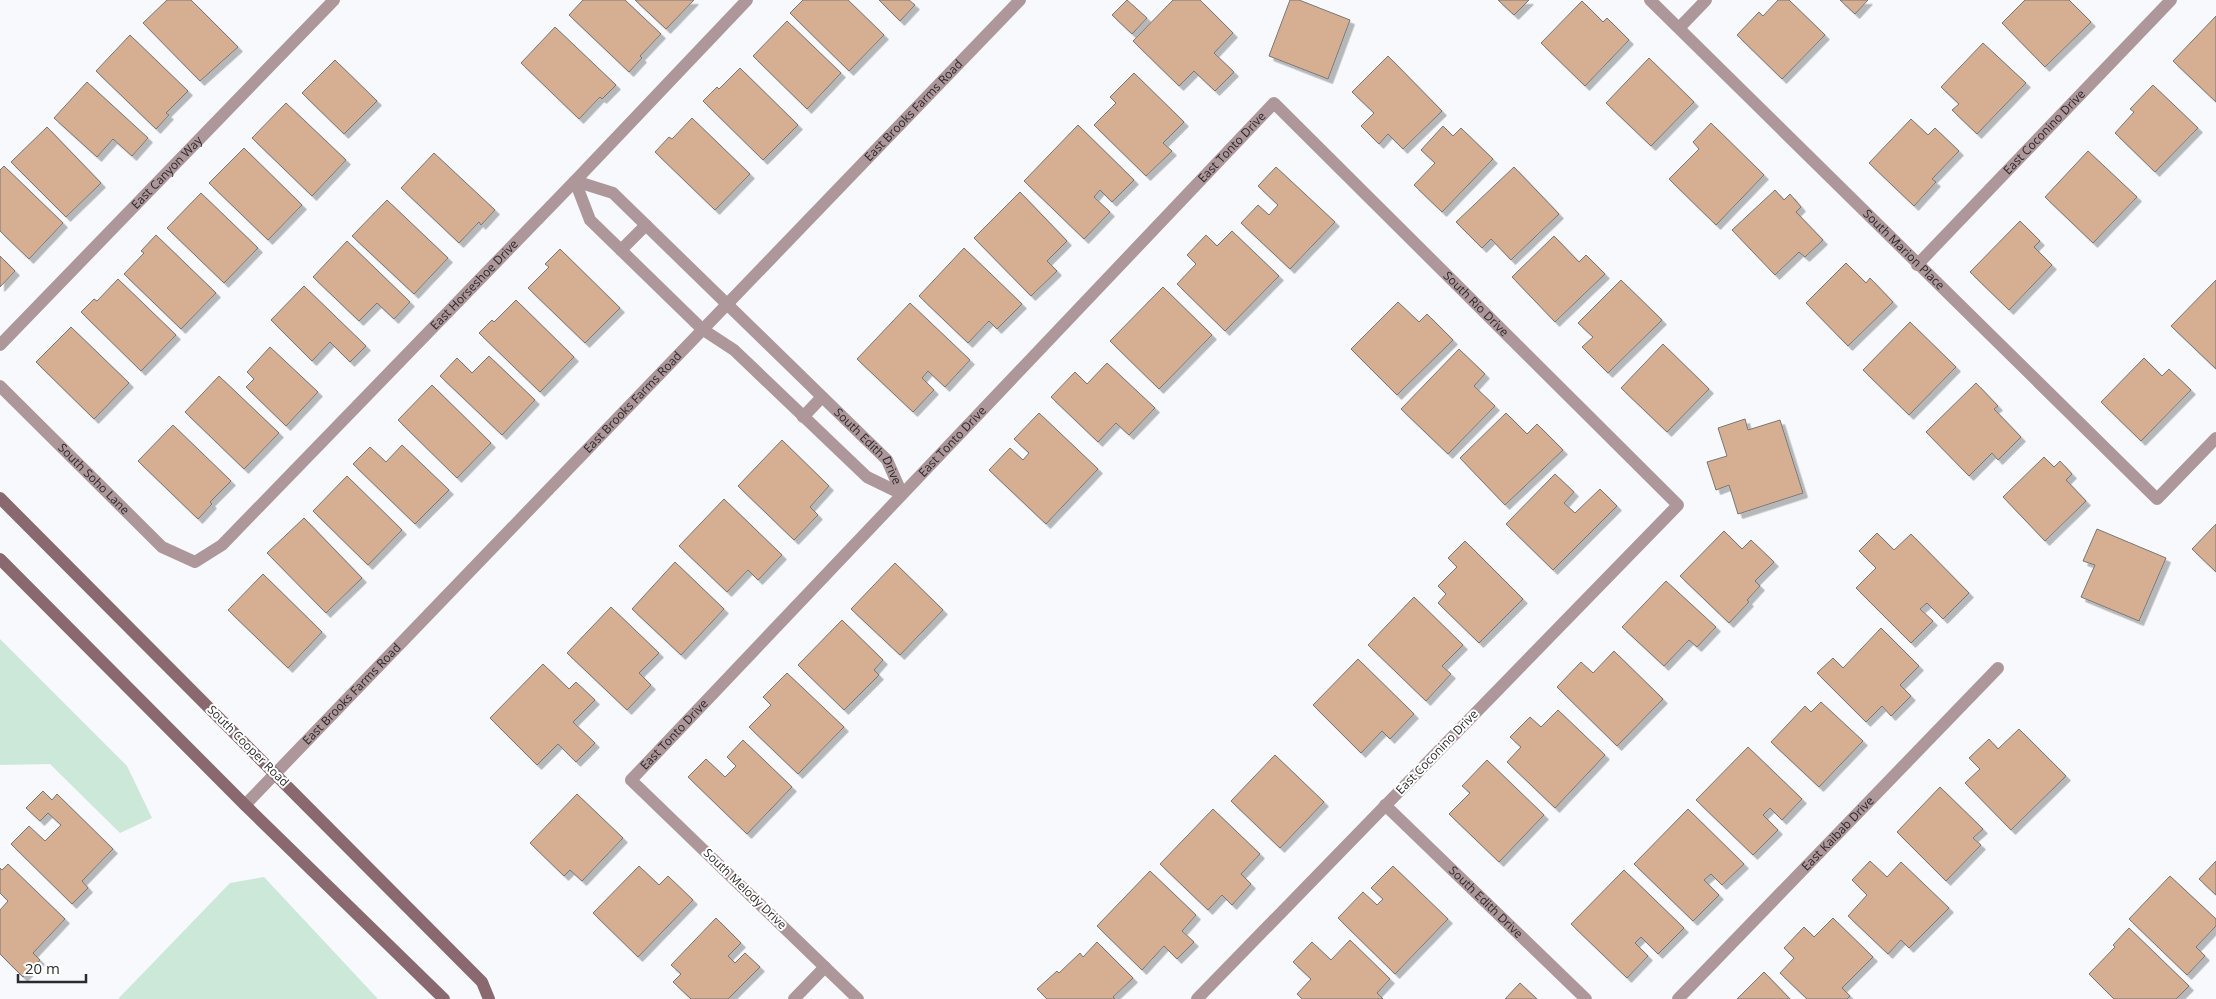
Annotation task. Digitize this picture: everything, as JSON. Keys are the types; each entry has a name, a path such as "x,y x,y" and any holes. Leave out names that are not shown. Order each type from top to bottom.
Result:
{"main road":[{"name":"South Cooper Road","path":"0,498 482,982 489,999"},
{"path":"0,559 245,805 444,999"}],"street":[{"name":"East Canyon Way","path":"0,345 334,0"},
{"name":"East Horseshoe Drive","path":"195,562 222,544 575,181 747,0"},
{"name":"East Brooks Farms Road","path":"245,805 1020,0"},
{"name":"South Marion Place","path":"1650,0 1917,265 2157,499 2216,438"},
{"path":"1679,28 1706,0"},
{"name":"East Coconino Drive","path":"1917,265 2171,0"},
{"name":"East Tonto Drive","path":"632,780 1274,103"},
{"name":"South Rio Drive","path":"1274,103 1678,505"},
{"name":"South Edith Drive","path":"575,181 614,193 887,460 902,494"},
{"name":"South Edith Drive","path":"575,181 590,220 702,329 734,350 867,477 902,494"},
{"path":"621,250 646,225"},
{"name":"South Soho Lane","path":"0,386 162,547 195,562"},
{"path":"802,417 822,396"},
{"name":"East Coconino Drive","path":"1197,999 1678,505"},
{"name":"East Kaibab Drive","path":"1678,999 1998,668"},
{"name":"South Melody Drive","path":"632,780 858,999"},
{"name":"South Edith Drive","path":"1385,805 1586,999"},
{"path":"794,999 825,967"}],"green space":[{"path":"0,639 127,766 152,818 120,833 50,764 0,765"},
{"path":"264,877 378,999 118,999 230,883"}],"building":[{"path":"167,0 191,0 238,47 200,81 143,23"},
{"path":"583,0 625,0 661,34 640,56 642,58 629,72 569,15"},
{"path":"635,0 694,0 666,29"},
{"path":"803,0 848,0 884,35 849,71 790,13"},
{"path":"879,0 909,0 915,5 900,21"},
{"path":"1127,0 1147,18 1132,34 1112,15"},
{"path":"1173,0 1200,0 1233,33 1214,53 1234,72 1215,91 1194,71 1179,86 1133,41"},
{"path":"1290,0 1299,0 1350,20 1328,79 1269,56"},
{"path":"1498,0 1529,0 1514,15"},
{"path":"1778,0 1789,0 1825,35 1782,79 1737,35 1759,12 1763,16"},
{"path":"1840,0 1868,0 1855,14"},
{"path":"2025,0 2069,0 2091,22 2045,67 2002,23"},
{"path":"1582,1 1603,22 1607,18 1629,40 1585,86 1541,43"},
{"path":"2216,16 2216,102 2173,61"},
{"path":"787,21 841,73 807,109 753,56"},
{"path":"555,27 616,85 602,99 600,97 579,119 521,63"},
{"path":"130,35 188,91 166,113 169,115 156,129 96,71"},
{"path":"1983,43 2026,83 1977,134 1952,110 1959,104 1941,87"},
{"path":"1388,56 1442,111 1403,149 1388,134 1379,144 1361,126 1374,113 1352,92"},
{"path":"1649,58 1694,102 1651,146 1606,103"},
{"path":"335,60 377,101 344,134 302,93"},
{"path":"740,68 798,125 763,160 703,101 717,87 719,89"},
{"path":"1134,73 1184,122 1163,143 1172,151 1146,176 1094,125 1116,103 1110,97"},
{"path":"87,82 148,138 132,156 113,139 97,157 54,118"},
{"path":"2153,85 2198,128 2155,172 2115,133 2134,112 2130,109"},
{"path":"286,103 346,160 312,196 252,138"},
{"path":"692,118 750,174 715,210 655,152 669,137 672,139"},
{"path":"1911,119 1928,135 1935,128 1959,151 1932,179 1936,182 1914,206 1869,163"},
{"path":"1711,123 1764,175 1716,225 1669,179 1699,149 1693,142"},
{"path":"1078,125 1134,180 1112,202 1100,190 1094,197 1110,212 1084,239 1024,181"},
{"path":"1443,126 1453,136 1461,128 1493,159 1442,212 1414,185 1435,163 1421,150"},
{"path":"47,127 101,183 66,217 11,162"},
{"path":"244,148 302,205 268,240 209,183"},
{"path":"2088,151 2137,197 2093,243 2045,197"},
{"path":"434,153 495,210 481,225 479,222 459,243 401,188"},
{"path":"4,166 63,223 29,259 0,231 0,170"},
{"path":"1276,167 1335,222 1290,269 1241,223 1258,205 1269,215 1278,205 1258,186"},
{"path":"1514,167 1559,214 1511,260 1491,239 1482,248 1456,222"},
{"path":"1775,190 1784,200 1790,194 1801,207 1796,212 1823,240 1805,257 1799,252 1775,275 1732,230"},
{"path":"1020,192 1067,241 1047,261 1057,271 1031,296 974,238"},
{"path":"201,193 258,248 224,283 167,228"},
{"path":"387,200 448,258 414,294 352,236"},
{"path":"2020,221 2040,241 2034,247 2052,265 2009,310 1970,272"},
{"path":"1232,231 1279,276 1225,331 1177,284 1196,264 1187,255 1206,235 1217,246"},
{"path":"156,235 216,293 181,329 124,274 144,253 141,251"},
{"path":"1554,236 1579,262 1586,255 1605,274 1555,322 1512,277"},
{"path":"347,241 410,302 394,319 377,303 359,321 313,277"},
{"path":"964,248 1022,304 997,329 989,321 968,343 919,296"},
{"path":"560,249 620,308 585,343 528,288 549,267 545,264"},
{"path":"0,256 15,271 0,287"},
{"path":"1846,263 1866,283 1870,278 1893,302 1848,346 1806,303"},
{"path":"118,279 176,335 141,371 81,312 94,299 97,301"},
{"path":"1621,280 1662,320 1608,373 1582,347 1593,337 1578,323"},
{"path":"2216,280 2216,369 2171,326"},
{"path":"304,286 366,346 350,362 330,342 312,361 271,320"},
{"path":"1163,287 1212,335 1159,389 1110,341"},
{"path":"516,300 574,357 540,392 479,333 492,320 494,322"},
{"path":"1398,302 1419,322 1427,314 1453,340 1397,395 1351,349"},
{"path":"910,303 970,360 945,387 928,371 922,378 934,390 913,412 857,359"},
{"path":"1910,322 1956,367 1909,415 1863,370"},
{"path":"71,327 129,383 94,419 36,362"},
{"path":"1663,344 1709,389 1667,432 1621,388"},
{"path":"270,347 318,392 286,426 246,387 254,379 247,372"},
{"path":"1459,349 1485,374 1474,386 1495,406 1448,454 1401,409"},
{"path":"489,356 535,400 502,435 440,376 457,358 472,373"},
{"path":"2144,358 2162,376 2169,369 2191,390 2141,441 2101,402"},
{"path":"1107,363 1155,408 1129,435 1116,423 1098,442 1051,397 1075,372 1087,384"},
{"path":"219,376 279,433 244,469 185,412"},
{"path":"1976,383 1998,406 1994,409 2021,437 1998,460 1992,453 1969,476 1926,432"},
{"path":"432,385 491,443 457,478 398,420"},
{"path":"1039,413 1098,469 1046,524 989,470 1010,448 1023,460 1029,453 1014,439"},
{"path":"1506,413 1527,434 1537,424 1563,450 1505,505 1460,458"},
{"path":"1745,419 1748,430 1780,420 1803,493 1738,514 1729,485 1716,490 1707,462 1727,456 1718,428"},
{"path":"173,425 231,481 210,502 212,504 198,519 138,461"},
{"path":"782,440 829,486 810,507 818,515 794,540 738,486"},
{"path":"402,445 449,490 415,524 353,464 370,447 386,462"},
{"path":"2044,457 2054,467 2060,461 2072,474 2066,480 2086,501 2045,541 2003,497"},
{"path":"1555,474 1574,492 1564,503 1575,513 1600,489 1617,506 1553,570 1506,524"},
{"path":"347,476 402,530 368,565 313,511"},
{"path":"724,499 782,555 758,580 748,570 727,592 679,546"},
{"path":"304,518 362,578 326,613 267,553"},
{"path":"2216,524 2216,572 2192,549"},
{"path":"2097,529 2166,558 2139,621 2081,597 2095,565 2083,561"},
{"path":"1724,531 1742,549 1751,540 1774,562 1755,581 1760,586 1747,600 1749,602 1729,623 1680,576"},
{"path":"1877,533 1894,550 1911,534 1969,593 1943,619 1927,603 1920,609 1933,621 1911,643 1856,588 1876,568 1859,551"},
{"path":"1465,541 1523,599 1479,643 1438,603 1446,594 1438,586 1457,567 1448,558"},
{"path":"675,562 724,609 681,655 632,609"},
{"path":"895,563 943,610 900,655 851,609"},
{"path":"263,574 322,632 288,668 228,610"},
{"path":"1666,581 1716,627 1697,647 1689,640 1664,666 1622,627"},
{"path":"1414,597 1463,645 1442,666 1451,674 1426,701 1368,645"},
{"path":"611,607 659,653 639,673 651,685 627,710 567,653"},
{"path":"842,620 883,660 874,670 879,675 844,710 798,665"},
{"path":"1881,628 1919,666 1900,685 1911,696 1891,716 1882,706 1866,722 1817,673 1833,658 1843,668"},
{"path":"1614,651 1663,699 1617,746 1557,687 1581,662 1593,673"},
{"path":"1358,659 1414,714 1390,739 1382,731 1361,753 1313,705"},
{"path":"543,664 569,689 576,682 595,700 573,722 595,743 576,762 558,744 537,765 490,718"},
{"path":"787,673 844,727 798,774 749,727 771,705 763,697"},
{"path":"1821,702 1863,741 1819,787 1771,742 1805,706 1811,712"},
{"path":"1558,710 1605,755 1555,808 1507,762 1521,747 1510,737 1530,717 1541,727"},
{"path":"2019,729 2066,776 2011,830 1965,783 1980,769 1969,758 1989,739 1998,749"},
{"path":"743,740 792,787 747,834 688,777 706,759 725,777 736,766 727,757"},
{"path":"1748,747 1802,799 1782,820 1770,808 1763,815 1778,830 1753,855 1696,800"},
{"path":"1275,755 1324,802 1280,848 1231,801"},
{"path":"1487,760 1544,815 1499,862 1449,814 1470,793 1462,786"},
{"path":"1940,787 1983,829 1973,838 1981,845 1946,881 1897,832"},
{"path":"43,791 52,800 57,794 113,849 82,881 88,888 72,904 11,844 29,826 45,841 61,825 48,813 40,821 26,808"},
{"path":"577,794 623,838 582,881 570,870 564,876 530,843"},
{"path":"1213,809 1260,854 1241,874 1251,884 1232,905 1222,895 1208,910 1160,864"},
{"path":"1688,809 1744,864 1722,885 1711,874 1704,880 1719,895 1693,921 1634,864"},
{"path":"1870,861 1887,877 1901,862 1949,908 1909,948 1901,940 1888,954 1848,916 1867,895 1852,880"},
{"path":"2216,861 2216,895 2199,879"},
{"path":"8,864 65,919 33,953 40,960 23,977 0,954 0,910 8,901 0,893 0,868 2,870"},
{"path":"639,866 659,885 668,876 693,900 638,957 593,913"},
{"path":"1393,866 1448,919 1395,974 1338,918 1363,892 1377,905 1383,899 1371,888"},
{"path":"1624,870 1684,928 1658,954 1641,937 1635,943 1648,956 1627,978 1571,924"},
{"path":"1150,871 1196,915 1182,931 1194,942 1177,959 1164,946 1142,970 1097,926"},
{"path":"2170,876 2216,919 2216,926 2196,947 2205,956 2187,975 2129,919"},
{"path":"716,918 741,943 728,956 735,963 745,953 760,967 728,999 691,999 673,982 681,974 671,965"},
{"path":"1833,918 1873,957 1842,988 1850,996 1847,999 1807,999 1780,973 1794,958 1784,948 1804,927 1814,937"},
{"path":"2129,928 2189,986 2176,999 2114,999 2089,974 2115,947 2113,945"},
{"path":"1350,940 1390,979 1377,993 1383,999 1302,999 1297,994 1311,979 1293,962 1312,942 1331,960"},
{"path":"1097,942 1133,978 1113,997 1115,999 1047,999 1037,989 1057,971 1059,973 1080,953 1083,957"},
{"path":"1764,972 1790,999 1737,999"},
{"path":"1520,983 1537,999 1505,999"}]}
